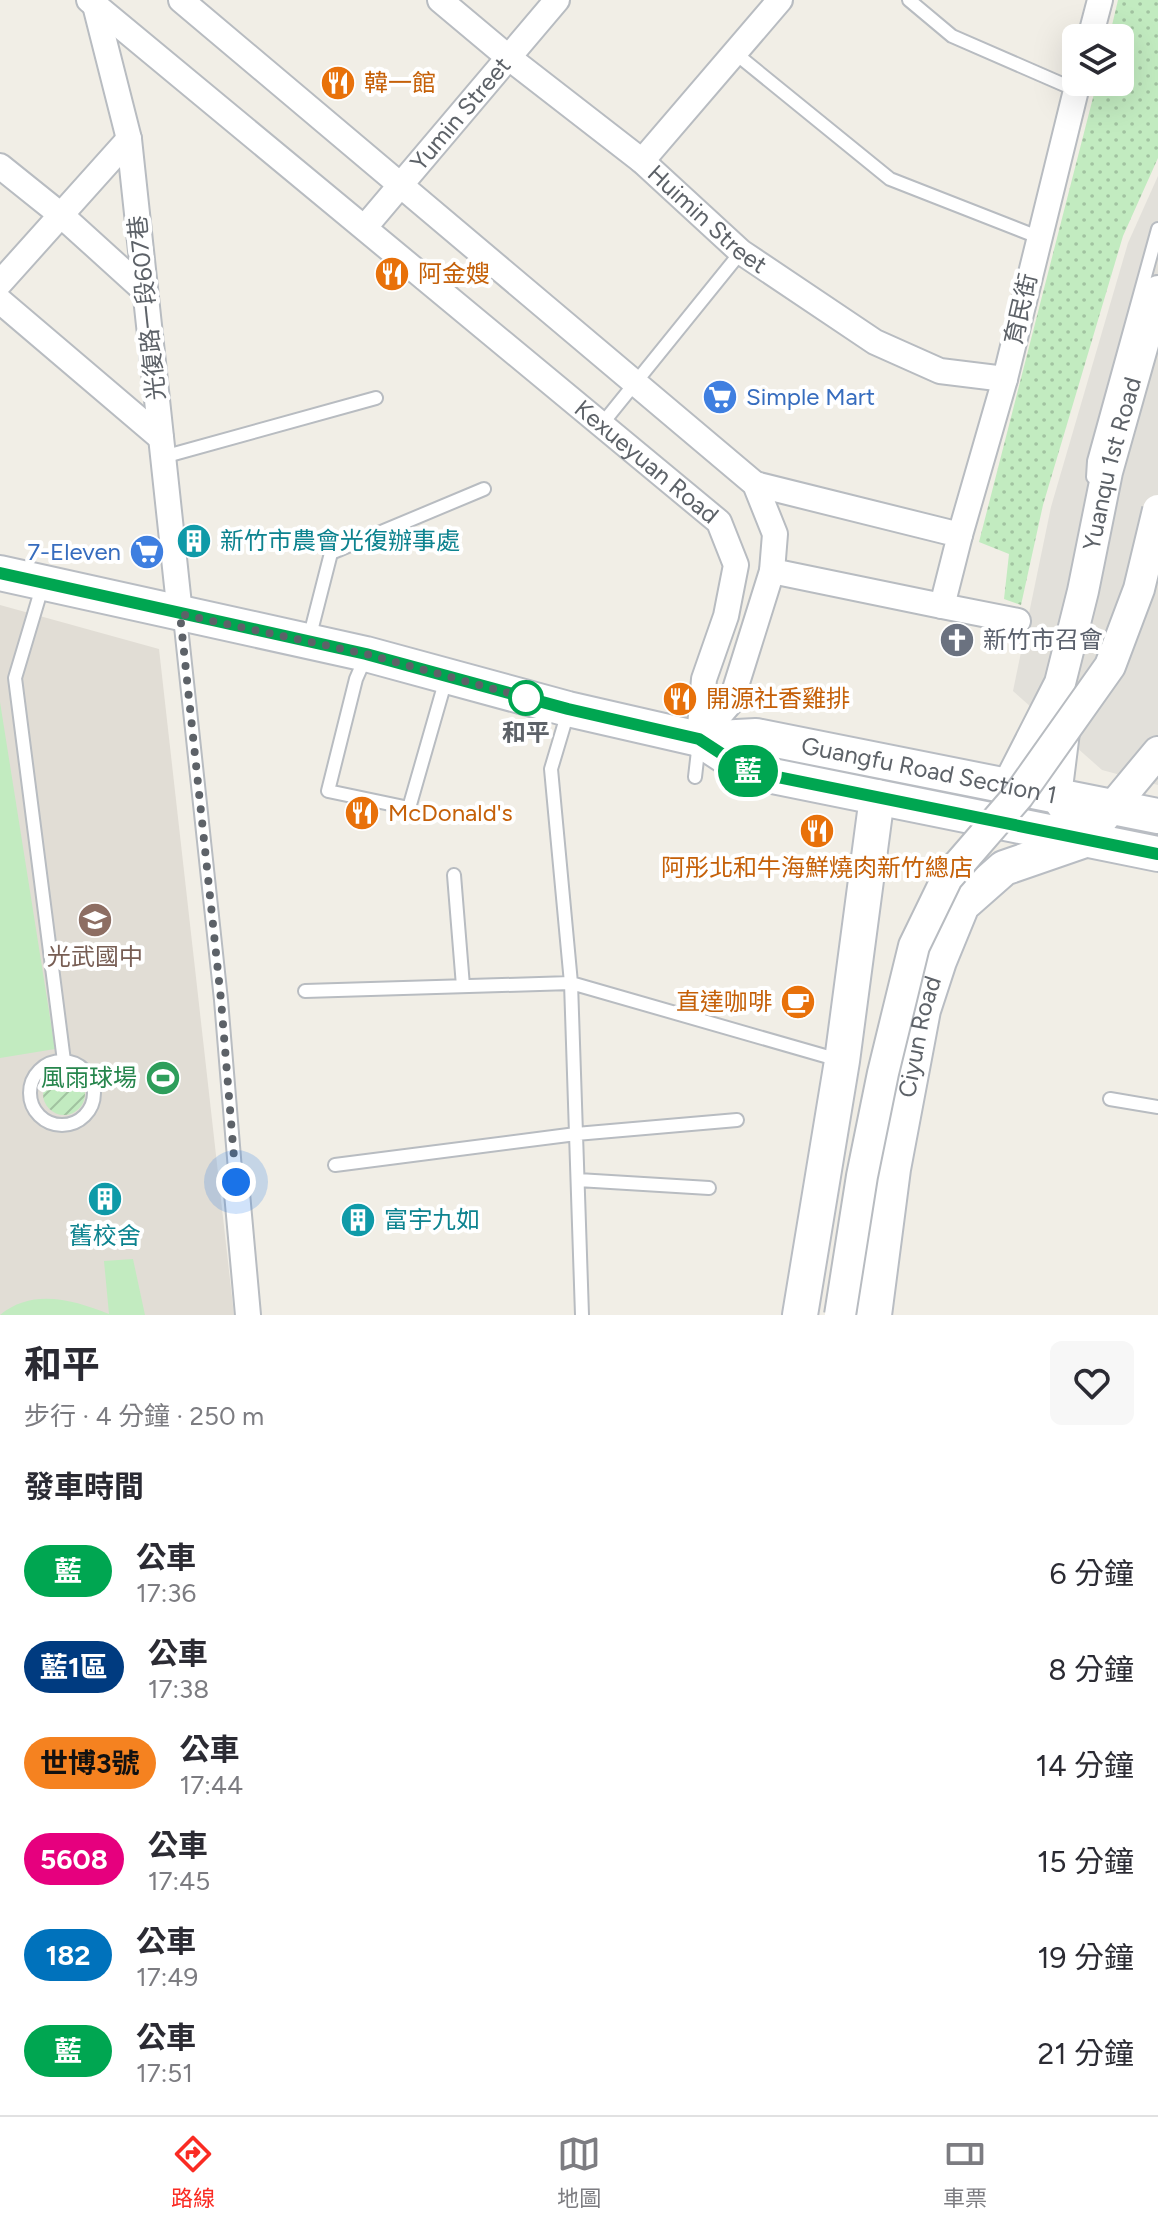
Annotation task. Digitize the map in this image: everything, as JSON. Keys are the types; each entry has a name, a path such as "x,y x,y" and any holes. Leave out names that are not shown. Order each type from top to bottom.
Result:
{"main road":[{"name":"Guangfu Road Section 1","path":"0,573 366,654 568,709 699,739 756,736 1158,816"},
{"name":"Guangfu Road Section 1","path":"699,739 748,771 1158,854"},
{"path":"800,1315 842,1061 877,797"},
{"name":"Ciyun Road","path":"874,1315 893,1169 923,1010 962,905 1004,868 1085,840"}],"street":[{"path":"181,0 755,484 960,535"},
{"name":"Huimin Street","path":"440,0 642,161 741,252 875,342 940,371 1005,379"},
{"name":"Yumin Street","path":"365,227 557,0"},
{"path":"642,161 780,0"},
{"path":"1094,24 1100,0"},
{"name":"光復路一段607巷","path":"92,3 129,139 180,614"},
{"name":"Kexueyuan Road","path":"92,3 719,522 736,565 726,616 704,679 699,739"},
{"name":"育民街","path":"942,606 1005,379 1074,96"},
{"path":"0,283 129,139"},
{"path":"0,166 61,215 145,291"},
{"name":"Yuanqu 1st Road","path":"1083,591 1107,472 1158,291"},
{"path":"0,301 162,448"},
{"path":"699,739 731,702 772,571 775,534 755,484"},
{"path":"840,1315 862,1176 914,946 947,878 1018,796 1110,666 1139,589 1158,510"},
{"path":"772,571 1018,621"},
{"path":"1007,787 1060,683 1083,591"},
{"path":"1083,591 1056,796 1085,840 1158,752"},
{"path":"236,1182 248,1315"}],"lane":[{"path":"909,0 952,36 1062,80"},
{"path":"735,53 890,179 1038,237"},
{"path":"1083,591 1094,461 1158,229"},
{"path":"602,424 741,252"},
{"path":"162,448 376,398"},
{"path":"309,642 331,553 484,489"},
{"path":"43,584 15,678 64,1061"},
{"path":"180,614 221,1000 236,1182"},
{"path":"366,654 356,679 328,791 409,808 447,676"},
{"path":"568,709 551,769 571,983 582,1315"},
{"path":"695,777 699,739"},
{"path":"454,875 463,986"},
{"path":"305,991 571,983 842,1061"},
{"path":"64,1061 83,1069 93,1089 93,1100 81,1118 61,1125 41,1117 34,1109 30,1090 37,1072 54,1062 64,1061"},
{"path":"1110,1099 1158,1107"},
{"path":"335,1165 576,1134 737,1120"},
{"path":"578,1180 709,1188"}],"shaded area":[{"path":"1158,176 1158,785 1102,770 1013,691 1051,507 1128,243"},
{"name":"光武國中","path":"0,605 159,649 234,1315 0,1315"}],"green space":[{"path":"1118,0 1158,0 1158,158 1123,236 1043,505 1021,605 1004,599 1009,554 979,542 1093,96 1134,96 1134,24 1112,24"},
{"path":"0,702 55,1049 0,1058"},
{"path":"64,1073 79,1079 85,1094 79,1109 64,1115 49,1109 43,1094 49,1079"},
{"path":"133,1259 145,1315 0,1315 26,1301 39,1299 81,1304 109,1314 104,1261"}],"bus line":[{"name":"藍","path":"0,573 366,654 568,709 699,739 748,771 1158,854"}],"place":[{"name":"韓一館","path":"338,83"},
{"name":"阿金嫂","path":"392,274"},
{"name":"Simple Mart","path":"720,397"},
{"name":"新竹市農會光復辦事處","path":"194,541"},
{"name":"7-Eleven","path":"147,552"},
{"name":"新竹市召會","path":"957,640"},
{"name":"和平","path":"526,698"},
{"name":"開源社香雞排","path":"680,699"},
{"name":"McDonald's","path":"362,813"},
{"name":"阿彤北和牛海鮮燒肉新竹總店","path":"817,831"},
{"name":"光武國中","path":"95,920"},
{"name":"直達咖啡","path":"798,1002"},
{"name":"風雨球場","path":"163,1078"},
{"name":"舊校舍","path":"105,1199"},
{"name":"富宇九如","path":"358,1220"}],"route":[{"path":"236,1182 221,1000 180,614 366,654 538,701 526,698"}]}
